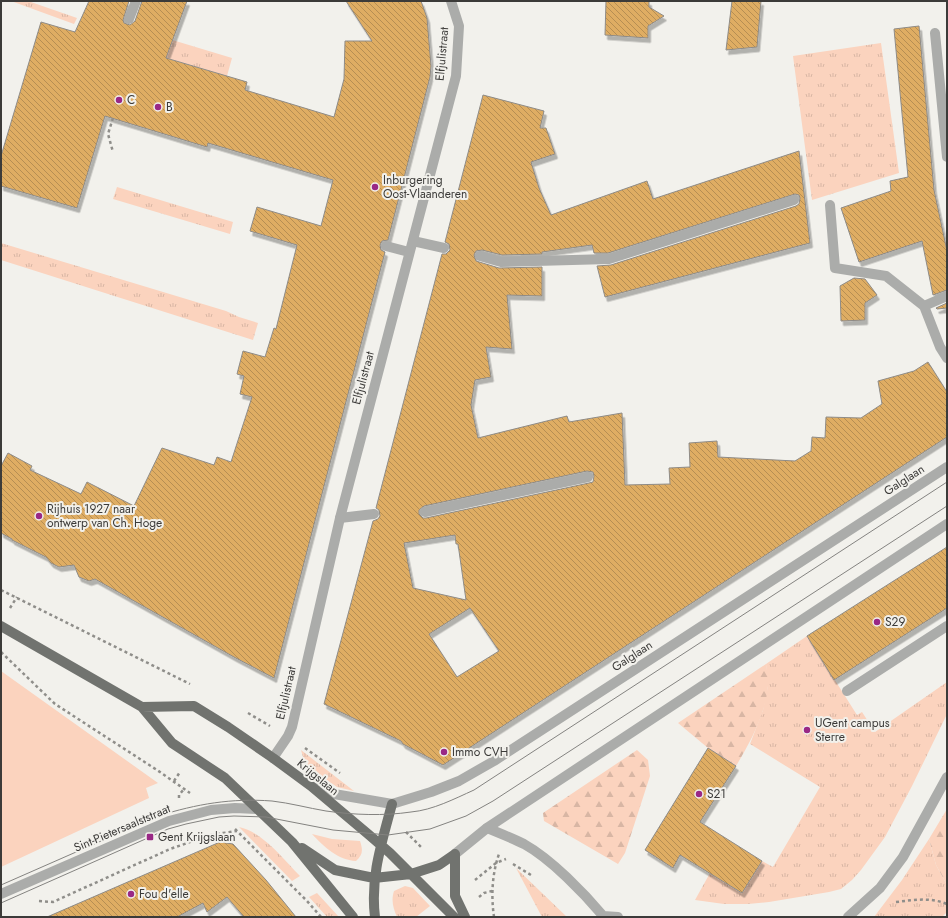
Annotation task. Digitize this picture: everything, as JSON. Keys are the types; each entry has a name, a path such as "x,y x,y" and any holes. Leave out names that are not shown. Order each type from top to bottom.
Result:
{"main road":[{"path":"1,626 142,707 172,743 226,778 292,842 353,917"},
{"name":"Krijgslaan","path":"142,707 194,706 228,727 310,786 381,845 454,917"},
{"path":"375,917 374,878 392,804"},
{"path":"292,842 335,870 374,878 411,874 439,865 455,854"},
{"path":"455,854 455,896 465,917"}],"street":[{"path":"129,19 136,1"},
{"name":"Elfjulistraat","path":"273,758 288,736 292,726 340,518 456,76 459,26 451,1"},
{"path":"935,33 947,157"},
{"path":"480,256 501,262 609,259 794,200"},
{"path":"830,205 835,268 886,276 924,306 940,347 947,358"},
{"path":"413,241 444,248"},
{"path":"386,246 410,252"},
{"path":"924,306 947,296"},
{"name":"Galglaan","path":"310,786 334,794 392,804 431,792 459,781 483,768 947,468"},
{"path":"425,512 588,477"},
{"path":"340,518 374,514"},
{"path":"455,854 487,828 947,524"},
{"path":"847,691 947,626"},
{"path":"848,917 862,906 880,888 903,857 947,777"},
{"name":"Sint-Pietersaalststraat","path":"1,894 159,824 184,816 211,810 235,808 258,809"},
{"path":"487,828 524,845 544,857 604,916 618,917"}],"path":[{"path":"113,118 108,134 113,152"},
{"path":"1,590 192,685"},
{"path":"1,652 55,704 157,770 184,789 237,831 308,901 321,917"},
{"path":"302,746 343,775"},
{"path":"38,901 53,902 170,849 196,840 202,836 237,831"},
{"path":"411,837 428,853"},
{"path":"470,884 496,863 506,859 529,875 567,878"},
{"path":"862,906 916,900 936,900 947,904"}],"green space":[{"path":"11,1 28,1 77,18 74,24"},
{"path":"136,29 232,58 227,76 130,47"},
{"path":"881,43 899,173 812,200 793,56"},
{"path":"117,187 233,222 230,234 113,199"},
{"path":"1,243 226,311 258,323 253,340 1,260"},
{"path":"807,636 857,715 862,712 875,732 947,682 947,714 885,837 861,870 841,889 769,902 748,904 724,904 695,900 710,873 742,893 762,861 773,867 820,787 750,744 763,710 768,686 766,664"},
{"path":"766,664 768,683 764,707 752,738 736,766 708,748 678,723"},
{"path":"1,671 158,783 146,788 149,798 1,867"},
{"path":"301,750 354,791 337,787 309,768"},
{"path":"637,750 648,760 650,776 625,853 618,864 544,821 543,813"},
{"path":"947,809 947,885 936,865 929,839"},
{"path":"239,827 256,834 264,840 280,854 300,876 292,881"},
{"path":"312,834 332,839 360,841 362,850 361,854 356,861 343,858 326,848"},
{"path":"929,839 936,865 947,885 947,912 942,917 874,917 902,880"},
{"path":"516,868 567,917 542,917"},
{"path":"405,886 413,888 430,906 416,917 397,917 394,910 394,891"},
{"path":"317,893 339,917 327,917 309,897"}],"building":[{"path":"89,1 129,1 123,20 124,23 130,25 135,21 142,1 187,1 166,58 247,82 245,90 334,117 344,79 345,41 372,41 346,1 421,1 427,18 431,66 430,77 388,240 382,241 380,245 381,250 385,252 274,678 95,579 89,581 79,577 74,565 59,567 51,563 46,557 1,533 1,466 8,453 32,466 30,470 81,494 87,482 134,506 162,448 214,465 217,457 231,462 252,397 240,394 244,376 237,374 243,351 265,357 274,328 276,329 297,245 250,231 257,207 321,226 333,180 208,143 207,147 105,116 77,208 1,186 1,156 41,22 75,32"},
{"path":"606,1 649,1 649,7 664,16 648,26 648,38 605,35"},
{"path":"732,1 761,1 757,47 726,50"},
{"path":"919,26 934,190 947,251 947,290 933,295 922,241 859,262 841,208 891,191 890,181 908,177 894,29"},
{"path":"483,95 544,111 540,128 546,128 555,154 531,162 539,188 551,215 647,181 653,199 799,151 810,243 605,297 597,266 611,265 796,206 799,204 800,198 799,195 795,194 608,253 594,253 592,245 542,252 542,254 502,255 482,250 476,251 474,255 476,261 499,268 542,267 542,296 507,295 512,349 486,347 491,377 475,380 471,405 478,438 567,416 569,422 622,413 625,485 670,484 669,468 690,467 689,443 717,441 718,457 795,461 811,451 812,437 825,438 826,417 861,418 882,404 878,381 914,371 928,362 947,392 947,437 443,765 403,744 401,741 324,704 373,521 378,519 380,516 379,510 376,508 442,254 446,254 450,250 449,244 445,242","holes":["587,471 593,472 593,482 426,518 423,518 419,514 419,510 424,506","455,535 456,544 458,544 466,600 413,588 404,543","470,608 499,651 457,677 429,634"]},
{"path":"854,278 865,279 877,295 865,303 865,320 841,321 840,286"},
{"path":"947,303 947,308 936,308"},
{"name":"S29","path":"947,547 947,608 834,680 807,636"},
{"name":"S21","path":"708,748 736,766 700,822 762,861 742,893 680,855 673,868 645,850"},
{"path":"220,842 233,844 266,880 296,917 244,917 227,897 207,912 203,903 177,917 47,917"}],"tram line":[{"path":"1,885 158,816 200,805 228,801 257,800 286,803 326,811 358,814 401,813 435,807 474,790 947,482"},
{"path":"1,903 168,829 219,817 266,817 333,830 388,835 430,829 466,816 493,801 947,506"}],"place":[{"name":"C","path":"119,100"},
{"name":"B","path":"158,107"},
{"name":"Inburgering Oost-Vlaanderen","path":"375,187"},
{"name":"Rijhuis 1927 naar ontwerp van Ch. Hoge","path":"39,516"},
{"name":"S29","path":"877,622"},
{"name":"UGent campus Sterre","path":"807,730"},
{"name":"Immo CVH","path":"444,752"},
{"name":"S21","path":"699,794"},
{"name":"Gent Krijgslaan","path":"150,837"},
{"name":"Fou d'elle","path":"131,894"}]}
